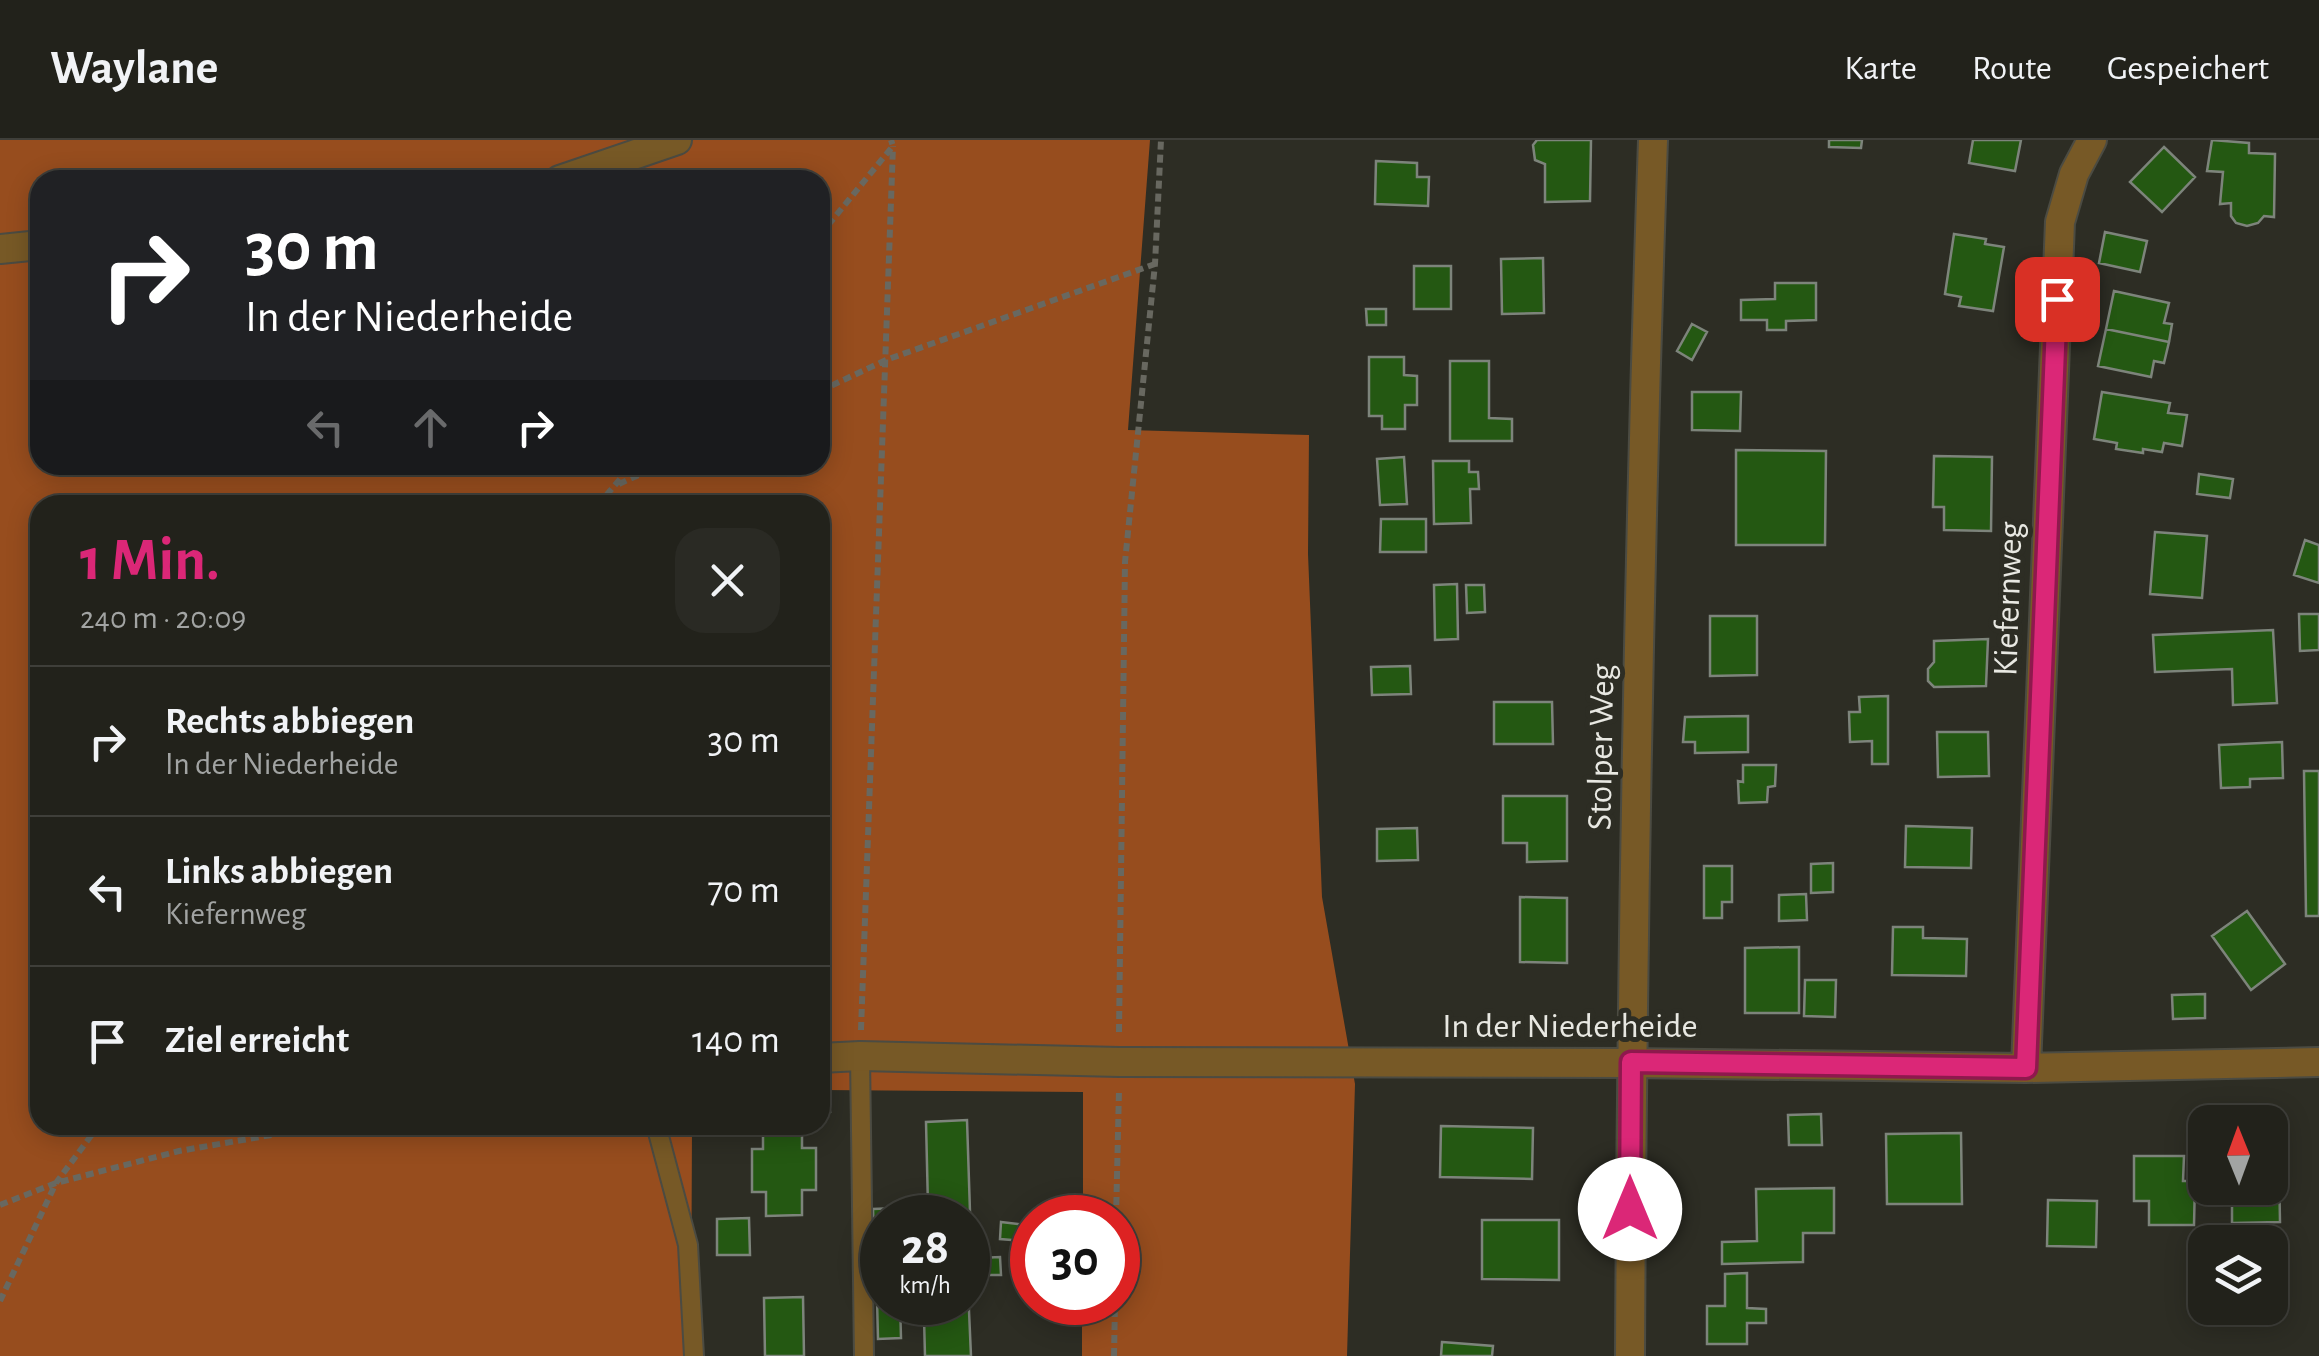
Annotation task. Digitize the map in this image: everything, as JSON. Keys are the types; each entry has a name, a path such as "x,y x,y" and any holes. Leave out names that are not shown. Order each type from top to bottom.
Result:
{"street":[{"path":"589,170 677,140"},
{"name":"Stolper Weg","path":"1630,1356 1631,1062 1643,440 1654,140"},
{"name":"Kiefernweg","path":"2026,1068 2060,222 2074,174 2092,140"},
{"path":"0,249 30,246"},
{"name":"In der Niederheide","path":"830,1058 2026,1068 2319,1062"}],"lane":[{"path":"860,1056 864,1356"},
{"path":"659,1135 688,1245 694,1356"}],"path":[{"path":"1116,1195 1125,562 1155,264 1160,140"},
{"path":"830,222 892,143"},
{"path":"860,1056 892,143"},
{"path":"830,386 886,360 1155,264"},
{"path":"607,495 624,475"},
{"path":"614,487 639,475"},
{"path":"0,1301 56,1183 92,1135"},
{"path":"0,1205 56,1183 179,1151 271,1135"},
{"path":"1114,1356 1115,1325"}],"shaded area":[{"path":"0,140 1150,140 1128,430 1309,435 1308,554 1322,897 1355,1084 1347,1356 1082,1356 1082,1325 1140,1325 1140,1195 1083,1195 1083,1092 830,1090 830,495 30,495 30,1135 692,1135 691,1356 0,1356"}],"building":[{"path":"1537,140 1591,140 1590,201 1545,202 1545,164 1535,160 1533,145"},
{"path":"1829,140 1862,140 1861,148 1829,147"},
{"path":"1973,140 2021,140 2015,171 1969,163"},
{"path":"2212,140 2249,143 2249,153 2275,154 2274,217 2264,216 2247,226 2236,223 2231,216 2231,203 2220,204 2223,172 2207,171"},
{"path":"2164,147 2195,177 2162,212 2130,182"},
{"path":"1376,161 1417,163 1417,177 1429,177 1428,206 1375,204"},
{"path":"2105,232 2147,241 2140,272 2099,263"},
{"path":"1954,234 1986,239 1985,244 2004,247 1993,311 1959,306 1961,297 1945,294"},
{"path":"1543,258 1544,313 1502,314 1501,259"},
{"path":"1414,266 1451,266 1451,309 1414,309"},
{"path":"1775,283 1816,283 1816,320 1786,321 1786,330 1767,330 1767,320 1741,320 1741,300 1775,299"},
{"path":"2114,291 2169,303 2164,323 2172,324 2169,342 2106,329"},
{"path":"1366,309 1386,309 1386,325 1367,325"},
{"path":"1692,324 1707,332 1692,360 1677,351"},
{"path":"2106,329 2169,342 2164,363 2154,361 2151,377 2098,366"},
{"path":"1369,357 1404,357 1404,375 1417,376 1417,405 1405,405 1405,429 1382,429 1382,416 1369,416"},
{"path":"1450,361 1489,361 1489,418 1512,419 1512,441 1450,441"},
{"path":"1692,392 1741,392 1740,431 1692,430"},
{"path":"2102,392 2170,403 2168,413 2187,415 2182,446 2164,443 2162,452 2143,449 2143,453 2116,449 2117,443 2094,439"},
{"path":"1736,450 1826,451 1825,545 1736,545"},
{"path":"1934,456 1992,457 1991,531 1944,530 1944,507 1933,507"},
{"path":"1404,457 1407,504 1380,505 1377,459"},
{"path":"1433,461 1469,461 1469,472 1478,472 1479,489 1470,489 1471,523 1434,524"},
{"path":"2199,474 2233,479 2230,498 2197,494"},
{"path":"1381,519 1426,519 1426,552 1380,552"},
{"path":"2155,532 2207,536 2202,598 2150,594"},
{"path":"2305,540 2319,545 2319,583 2294,575"},
{"path":"1457,584 1458,639 1435,640 1434,585"},
{"path":"1466,585 1484,585 1485,612 1467,613"},
{"path":"2299,614 2319,614 2319,650 2300,651"},
{"path":"1710,616 1757,616 1757,675 1710,676"},
{"path":"2273,630 2277,703 2233,705 2232,669 2155,672 2153,635"},
{"path":"1988,639 1986,686 1934,687 1928,681 1928,669 1934,662 1934,641"},
{"path":"1410,666 1411,694 1372,695 1371,667"},
{"path":"1888,696 1888,764 1872,764 1872,741 1850,742 1849,712 1860,712 1859,697"},
{"path":"1494,702 1552,702 1553,744 1494,744"},
{"path":"1748,716 1748,752 1695,753 1695,742 1683,742 1685,717"},
{"path":"1937,732 1988,732 1989,776 1938,777"},
{"path":"2282,742 2283,778 2250,779 2250,787 2221,788 2219,745"},
{"path":"1743,765 1776,765 1775,786 1768,787 1767,802 1739,803 1738,781 1743,782"},
{"path":"2304,771 2319,771 2319,916 2306,916"},
{"path":"1503,796 1567,796 1567,861 1527,862 1527,843 1503,843"},
{"path":"1906,826 1972,828 1971,868 1905,867"},
{"path":"1417,828 1418,860 1377,861 1377,829"},
{"path":"1833,863 1833,892 1811,893 1811,864"},
{"path":"1704,866 1732,866 1732,902 1722,902 1722,918 1704,918"},
{"path":"1806,894 1807,920 1779,921 1779,895"},
{"path":"1520,897 1567,898 1567,963 1520,962"},
{"path":"2247,911 2285,964 2251,990 2212,936"},
{"path":"1893,927 1923,927 1923,938 1967,939 1966,976 1892,975"},
{"path":"1799,947 1799,1013 1745,1013 1745,948"},
{"path":"1805,980 1836,980 1835,1017 1804,1016"},
{"path":"2205,994 2205,1018 2173,1019 2172,995"},
{"path":"1821,1114 1822,1145 1789,1145 1788,1115"},
{"path":"967,1120 969,1195 928,1195 926,1122"},
{"path":"1441,1126 1533,1128 1532,1179 1440,1177"},
{"path":"1961,1133 1962,1204 1887,1204 1886,1134"},
{"path":"763,1135 802,1135 802,1148 816,1148 816,1190 802,1190 802,1215 766,1216 766,1192 752,1192 752,1149 763,1149"},
{"path":"2134,1156 2184,1156 2183,1181 2188,1181 2188,1205 2194,1205 2194,1225 2149,1225 2149,1201 2134,1201"},
{"path":"1834,1188 1834,1233 1803,1233 1803,1262 1722,1264 1722,1242 1757,1241 1756,1189"},
{"path":"2048,1200 2097,1201 2096,1247 2047,1246"},
{"path":"2232,1205 2280,1205 2280,1222 2232,1223"},
{"path":"749,1218 750,1255 717,1255 717,1219"},
{"path":"1482,1220 1559,1220 1559,1280 1482,1279"},
{"path":"1001,1222 1010,1223 1010,1240 1000,1239"},
{"path":"990,1257 1000,1257 1001,1275 990,1275"},
{"path":"1747,1273 1747,1308 1766,1309 1766,1323 1747,1323 1747,1344 1707,1344 1707,1306 1725,1306 1725,1274"},
{"path":"803,1297 804,1356 765,1356 764,1298"},
{"path":"878,1325 901,1325 901,1338 878,1339"},
{"path":"924,1325 970,1325 971,1356 925,1356"},
{"path":"1442,1342 1493,1346 1492,1356 1441,1356"}],"route":[{"path":"1630,1209 1631,1062 2026,1068 2057,299"}]}
